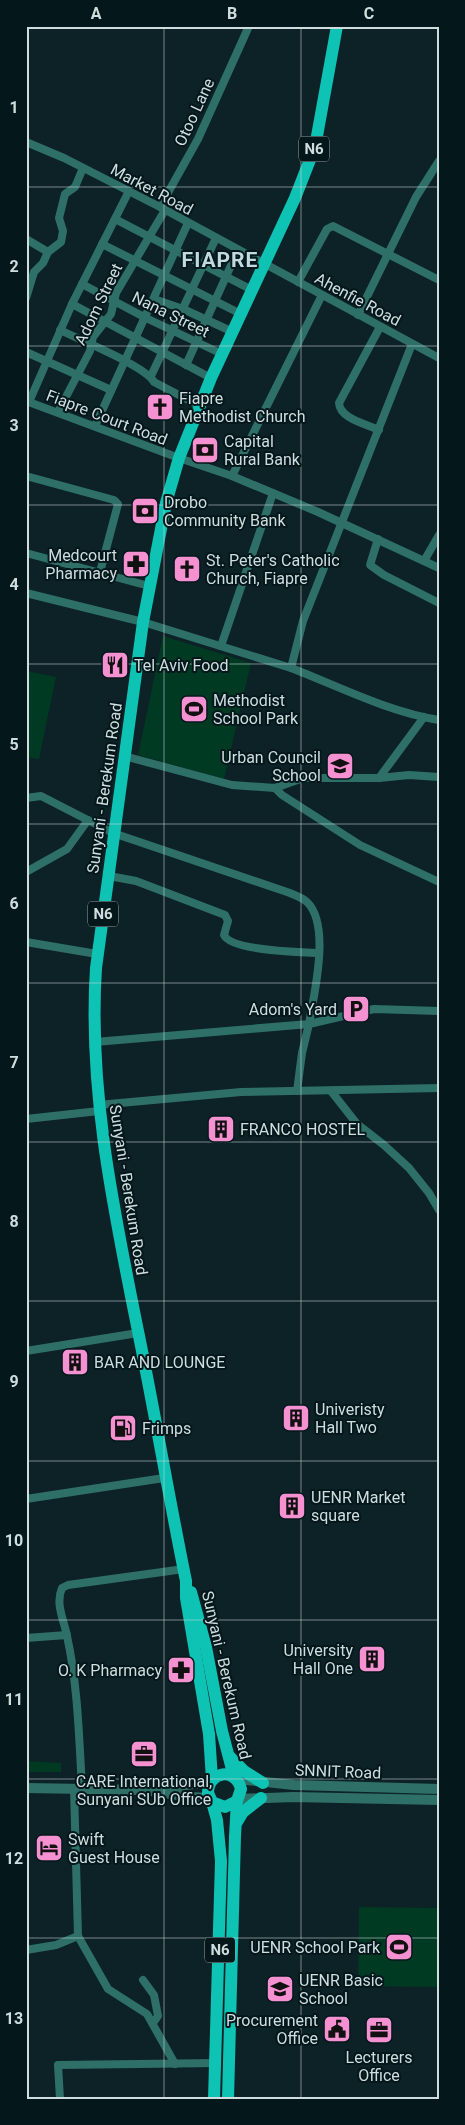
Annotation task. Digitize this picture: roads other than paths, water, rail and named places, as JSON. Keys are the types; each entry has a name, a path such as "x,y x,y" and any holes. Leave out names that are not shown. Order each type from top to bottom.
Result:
{"main road":[{"name":"Sunyani - Berekum Road","path":"211,1781 210,1734 186,1598 185,1575 164,1478 138,1333 113,1212 99,1108 94,1001 97,954 143,622 166,503 179,458 211,378 295,198 315,147 334,27"},
{"name":"Sunyani - Berekum Road","path":"185,1575 194,1597 228,1755 236,1778"},
{"path":"228,1755 244,1771 263,1783"},
{"path":"211,1781 223,1774 236,1778"},
{"name":"N6","path":"228,2099 223,2030 235,1824 241,1789 236,1778"},
{"name":"N6","path":"211,1781 211,1800 217,1820 221,1861 224,2014"},
{"path":"235,1824 243,1812 261,1798"},
{"path":"211,1800 225,1807 238,1800"},
{"name":"N6","path":"214,2099 216,2062 223,2030"}],"street":[{"name":"Otoo Lane","path":"162,209 198,139 248,26"},
{"name":"Market Road","path":"26,142 129,191 263,264"},
{"path":"358,315 416,198 439,161"},
{"path":"26,298 34,272 43,263 48,252 61,242 63,231 59,218 65,194 75,187 83,168"},
{"path":"28,401 72,304 129,191"},
{"name":"Adom Street","path":"58,412 92,345 93,337 110,314 114,301 162,209"},
{"path":"115,219 252,290"},
{"path":"95,426 188,223"},
{"path":"298,282 330,226 389,253 439,280"},
{"path":"151,376 161,351 216,238"},
{"path":"26,239 48,252"},
{"path":"102,244 241,314"},
{"path":"186,364 238,250"},
{"name":"Ahenfie Road","path":"263,264 439,358"},
{"name":"Nana Street","path":"82,284 146,318 222,354"},
{"path":"232,476 275,393 322,295"},
{"path":"154,299 182,309 232,332"},
{"path":"72,304 211,378"},
{"path":"379,430 344,415 339,404 380,327"},
{"path":"60,330 125,361 151,376 154,382 200,406"},
{"path":"291,668 304,621 412,344"},
{"path":"26,352 112,390"},
{"name":"Fiapre Court Road","path":"28,401 232,476 378,539 439,568"},
{"path":"26,476 114,500 118,504 100,572"},
{"path":"221,646 273,493"},
{"path":"424,561 439,535"},
{"path":"378,539 370,565 384,575 439,603"},
{"path":"26,553 149,586"},
{"path":"26,592 143,622 221,646 291,668 424,717 439,720"},
{"path":"379,778 424,717"},
{"path":"124,756 232,785 275,788 303,778 379,778 409,775 439,777"},
{"path":"275,788 282,795 360,845 439,882"},
{"path":"26,798 41,796 113,833 290,892 307,902 316,918 319,953 297,1091"},
{"path":"26,872 67,849 88,820"},
{"path":"108,876 136,881 224,915 228,920 224,936 230,943 276,951 319,953"},
{"path":"26,942 97,954"},
{"path":"95,1042 309,1024 374,1008 439,1011"},
{"path":"26,1119 99,1108 241,1092 439,1088"},
{"path":"331,1091 357,1124 409,1168 439,1210"},
{"path":"26,1351 138,1333"},
{"path":"26,1499 164,1478"},
{"path":"175,2064 153,2023 141,2009 108,1989 78,1936 76,1693 67,1635 60,1607 60,1594 62,1588 68,1585 185,1575"},
{"path":"26,1638 67,1635"},
{"name":"SNNIT Road","path":"236,1778 263,1783 439,1789"},
{"path":"145,1790 211,1781"},
{"path":"26,1788 145,1790 211,1800"},
{"name":"SNNIT Road","path":"238,1800 261,1798 439,1800"},
{"path":"26,1950 56,1945 78,1936"},
{"path":"144,1980 154,1994 158,2016 153,2023"},
{"path":"60,2099 58,2064 216,2062"}],"place":[{"name":"Fiapre Methodist Church","path":"160,407"},
{"name":"Capital Rural Bank","path":"205,450"},
{"name":"Drobo Community Bank","path":"145,511"},
{"name":"Medcourt Pharmacy","path":"136,564"},
{"name":"St. Peter's Catholic Church, Fiapre","path":"187,569"},
{"name":"Tel Aviv Food","path":"115,665"},
{"name":"Methodist School Park","path":"194,709"},
{"name":"Urban Council School","path":"340,766"},
{"name":"Adom's Yard","path":"356,1009"},
{"name":"FRANCO HOSTEL","path":"221,1129"},
{"name":"BAR AND LOUNGE","path":"75,1362"},
{"name":"Univeristy Hall Two","path":"296,1418"},
{"name":"Frimps","path":"123,1428"},
{"name":"UENR Market square","path":"292,1506"},
{"name":"University Hall One","path":"372,1659"},
{"name":"O. K Pharmacy","path":"181,1670"},
{"name":"CARE International, Sunyani SUb Office","path":"144,1754"},
{"name":"Swift Guest House","path":"49,1848"},
{"name":"UENR School Park","path":"399,1947"},
{"name":"UENR Basic School","path":"280,1989"},
{"name":"Procurement Office","path":"337,2029"},
{"name":"Lecturers Office","path":"379,2030"}],"district":[{"name":"FIAPRE","path":"220,260"}]}
